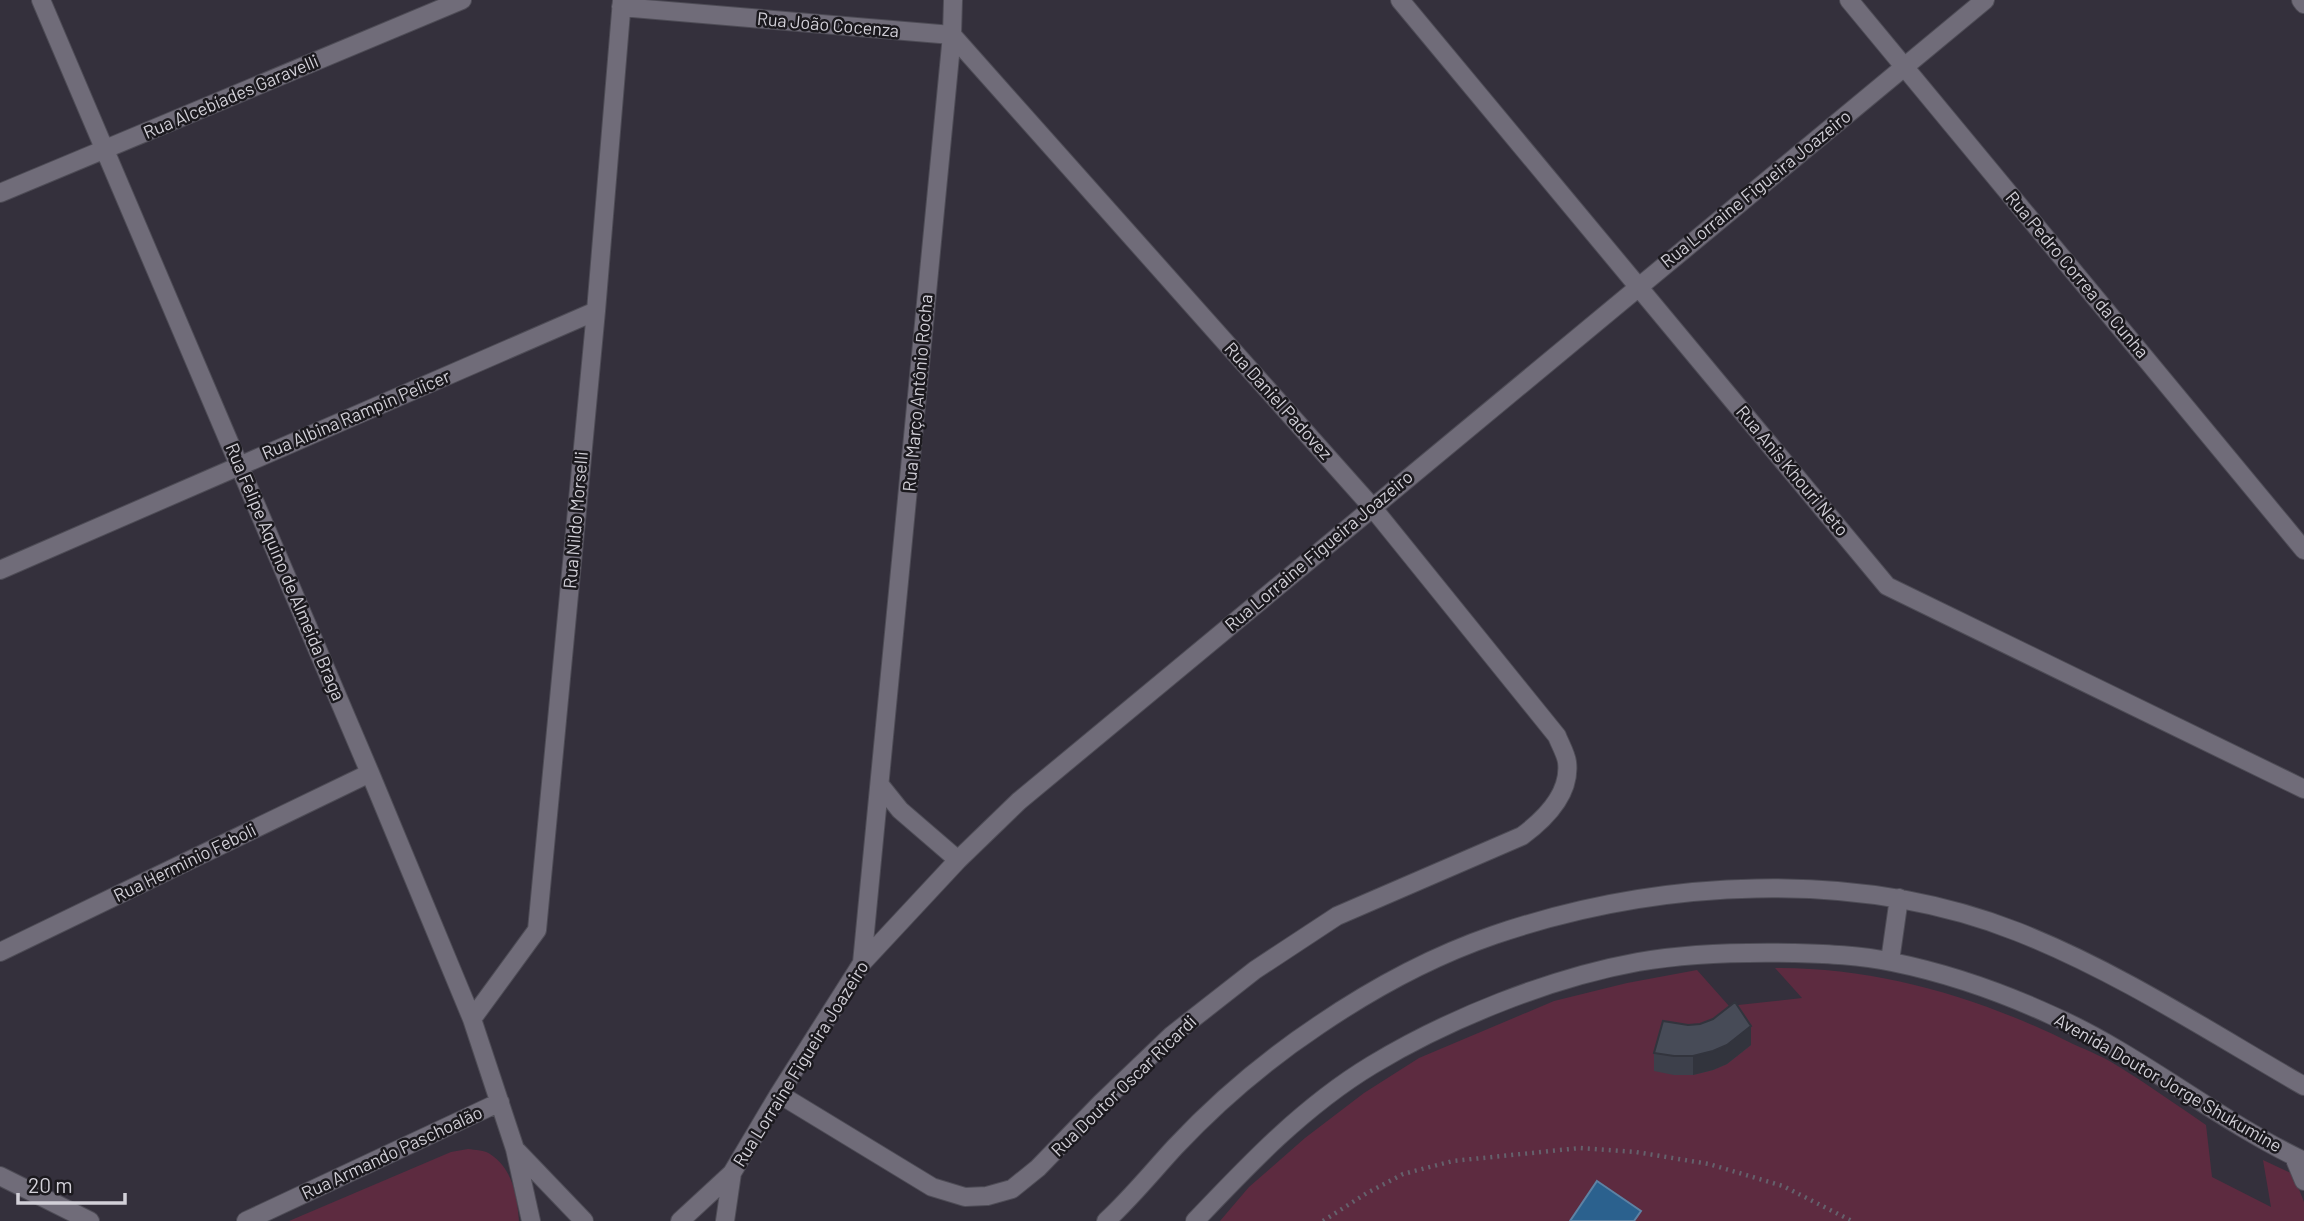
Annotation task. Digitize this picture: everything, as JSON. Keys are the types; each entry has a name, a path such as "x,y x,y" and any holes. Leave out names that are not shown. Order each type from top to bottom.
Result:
{"street":[{"name":"Rua Felipe Aquino de Almeida Braga","path":"41,0 370,773 471,1019 515,1149 531,1221"},
{"name":"Rua Alcebíades Garavelli","path":"0,193 462,0"},
{"name":"Rua Março Antônio Rocha","path":"862,964 952,35 953,0"},
{"name":"Rua Anis Khouri Neto","path":"1400,0 1887,586 2304,789"},
{"name":"Rua Pedro Correa da Cunha","path":"1850,0 2304,550"},
{"name":"Rua Lorraine Figueira Joazeiro","path":"680,1221 732,1173 862,964 958,859 1019,801 1985,0"},
{"name":"Rua João Cocenza","path":"622,4 952,35"},
{"name":"Rua Nildo Morselli","path":"471,1019 537,930 596,311 622,4"},
{"name":"Rua Daniel Padovez","path":"952,35 1372,507 1557,736 1567,763 1564,788"},
{"name":"Rua Albina Rampin Pelicer","path":"0,570 596,311"},
{"name":"Rua Herminio Feboli","path":"0,952 370,773"},
{"path":"880,785 900,810 958,859"},
{"name":"Rua Doutor Oscar Ricardi","path":"779,1094 932,1187 965,1197 986,1196 1012,1189 1038,1168 1172,1035 1255,970 1337,916 1522,836 1553,809 1564,788"},
{"path":"1105,1221 1128,1201 1176,1146 1259,1070 1318,1026 1363,998 1427,964 1491,936 1566,914 1637,899 1741,889 1825,889 1899,898 1959,913 2015,931 2071,954 2126,982 2304,1086"},
{"path":"1890,961 1899,898"},
{"name":"Avenida Doutor Jorge Shukumine","path":"1195,1221 1278,1135 1370,1066 1428,1034 1492,1006 1568,979 1651,961 1730,952 1823,954 1890,961 1981,988 2053,1015 2299,1159"},
{"name":"Rua Armando Paschoalão","path":"246,1221 500,1102"},
{"name":"Rua Felipe Aquino de Almeida Braga","path":"515,1149 584,1221"},
{"path":"2299,1159 2304,1181"},
{"name":"Rua Lorraine Figueira Joazeiro","path":"725,1221 732,1173"},
{"path":"0,1176 90,1221"}],"path":[{"path":"1323,1221 1403,1174 1453,1161 1580,1148 1636,1152 1709,1164 1783,1186 1852,1221"}],"shaded area":[{"path":"1775,968 1852,973 1928,988 2038,1027 2097,1055 2115,1064 2206,1125 2212,1177 2271,1207 2263,1160 2293,1174 2304,1202 2304,1221 1220,1221 1249,1187 1305,1138 1364,1093 1419,1058 1554,1001 1627,983 1697,970 1729,1006 1802,998"},
{"path":"468,1149 488,1153 504,1167 515,1193 519,1221 289,1221 451,1152"}],"water":[{"path":"1597,1181 1641,1211 1634,1221 1570,1221"}],"building":[{"path":"1735,1002 1751,1026 1727,1045 1693,1056 1654,1053 1663,1021 1700,1024 1713,1019"}]}
